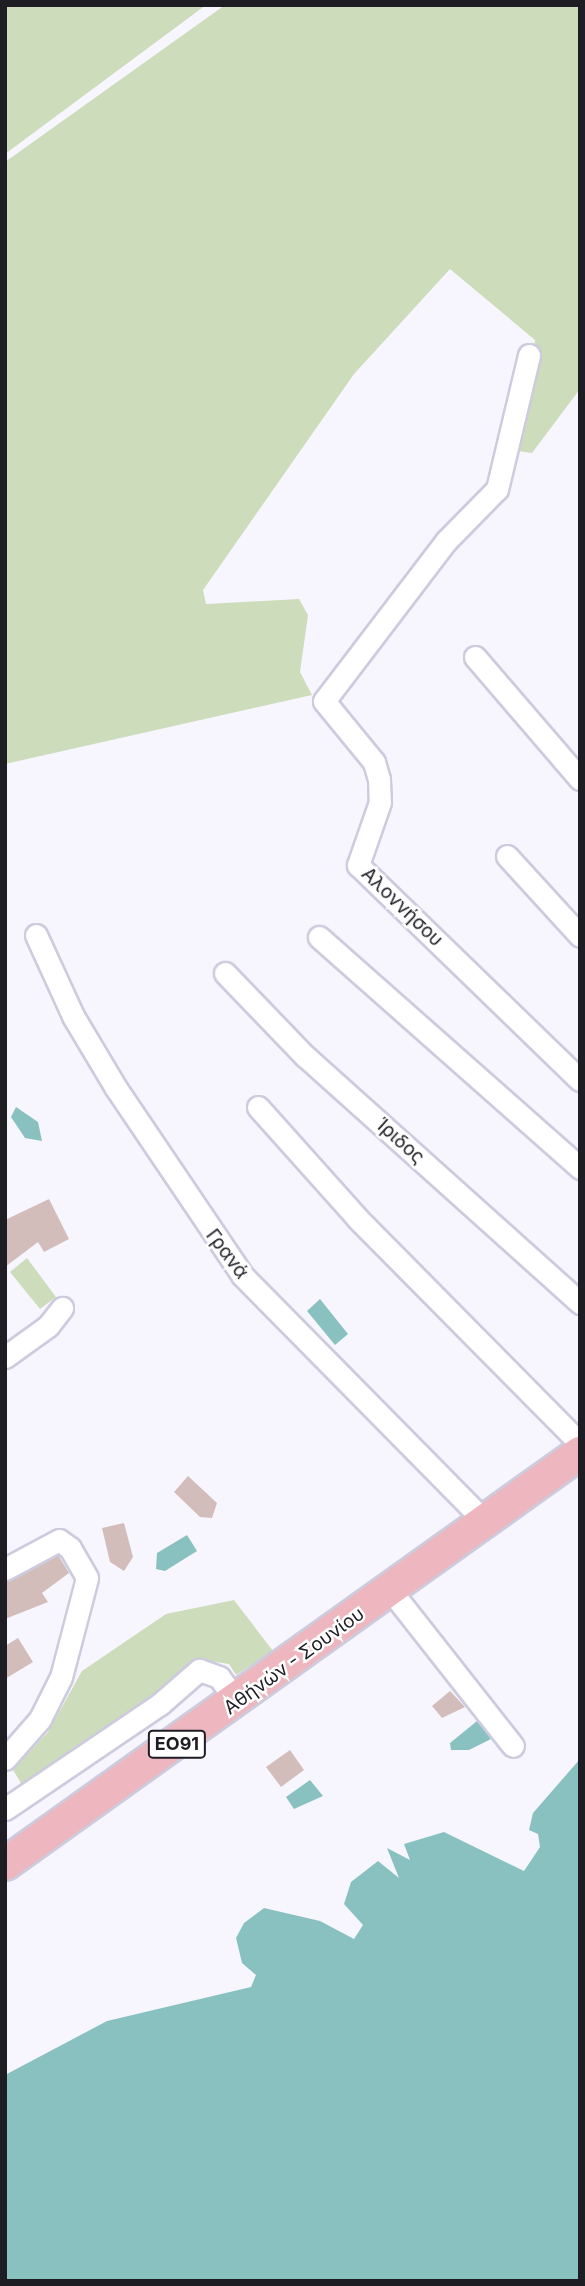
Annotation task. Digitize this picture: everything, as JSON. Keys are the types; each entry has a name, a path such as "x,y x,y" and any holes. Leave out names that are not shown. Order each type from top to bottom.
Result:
{"main road":[{"name":"Αθήνών - Σουνίου","path":"5,1864 237,1702 580,1453"}],"street":[{"name":"Αλοννήσου","path":"529,355 497,489 446,541 324,701 374,762 379,779 380,802 358,866 580,1080"},
{"path":"475,657 580,779"},
{"path":"507,856 580,936"},
{"name":"Γρανά","path":"36,935 109,1076 242,1275 486,1522"},
{"path":"319,937 580,1168"},
{"name":"Ίριδος","path":"225,973 305,1056 580,1303"},
{"path":"258,1107 358,1219 580,1443"},
{"path":"5,1357 48,1326 61,1308"},
{"path":"5,1569 59,1541 70,1548 87,1578 87,1595 56,1687 40,1719 5,1759"},
{"path":"391,1591 513,1746"},
{"path":"5,1809 160,1704 199,1670 219,1676 237,1702"}],"green space":[{"path":"5,5 206,5 5,154"},
{"path":"225,5 580,5 580,389 532,453 518,451 535,340 450,269 354,374 203,590 206,604 299,599 308,615 300,672 312,695 5,764 5,162"},
{"path":"27,1258 56,1297 40,1309 10,1272"},
{"path":"234,1600 273,1651 236,1675 229,1664 201,1660 24,1788 13,1770 48,1732 82,1671 166,1614"}],"water":[{"path":"16,1107 38,1122 42,1141 25,1138 11,1117"},
{"path":"320,1299 348,1334 335,1345 307,1311"},
{"path":"187,1535 197,1551 165,1571 156,1569 157,1553"},
{"path":"482,1717 497,1736 469,1750 451,1750 450,1743"},
{"path":"580,1759 580,2281 5,2281 5,2075 107,2021 251,1987 256,1975 242,1963 236,1938 244,1923 264,1908 320,1921 354,1939 363,1925 344,1904 351,1882 378,1861 399,1878 387,1848 410,1860 404,1844 444,1832 524,1871 540,1847 538,1834 529,1830 533,1813"},
{"path":"310,1780 323,1796 294,1809 286,1797"}],"building":[{"path":"49,1199 69,1239 44,1252 38,1242 5,1267 5,1220"},
{"path":"188,1476 217,1503 212,1518 200,1517 174,1492"},
{"path":"124,1523 133,1557 124,1571 110,1562 102,1528"},
{"path":"58,1555 69,1573 42,1593 48,1602 5,1619 5,1583"},
{"path":"18,1638 33,1662 5,1679 5,1646"},
{"path":"450,1691 465,1707 442,1718 432,1706"},
{"path":"290,1750 304,1770 281,1787 266,1767"}]}
